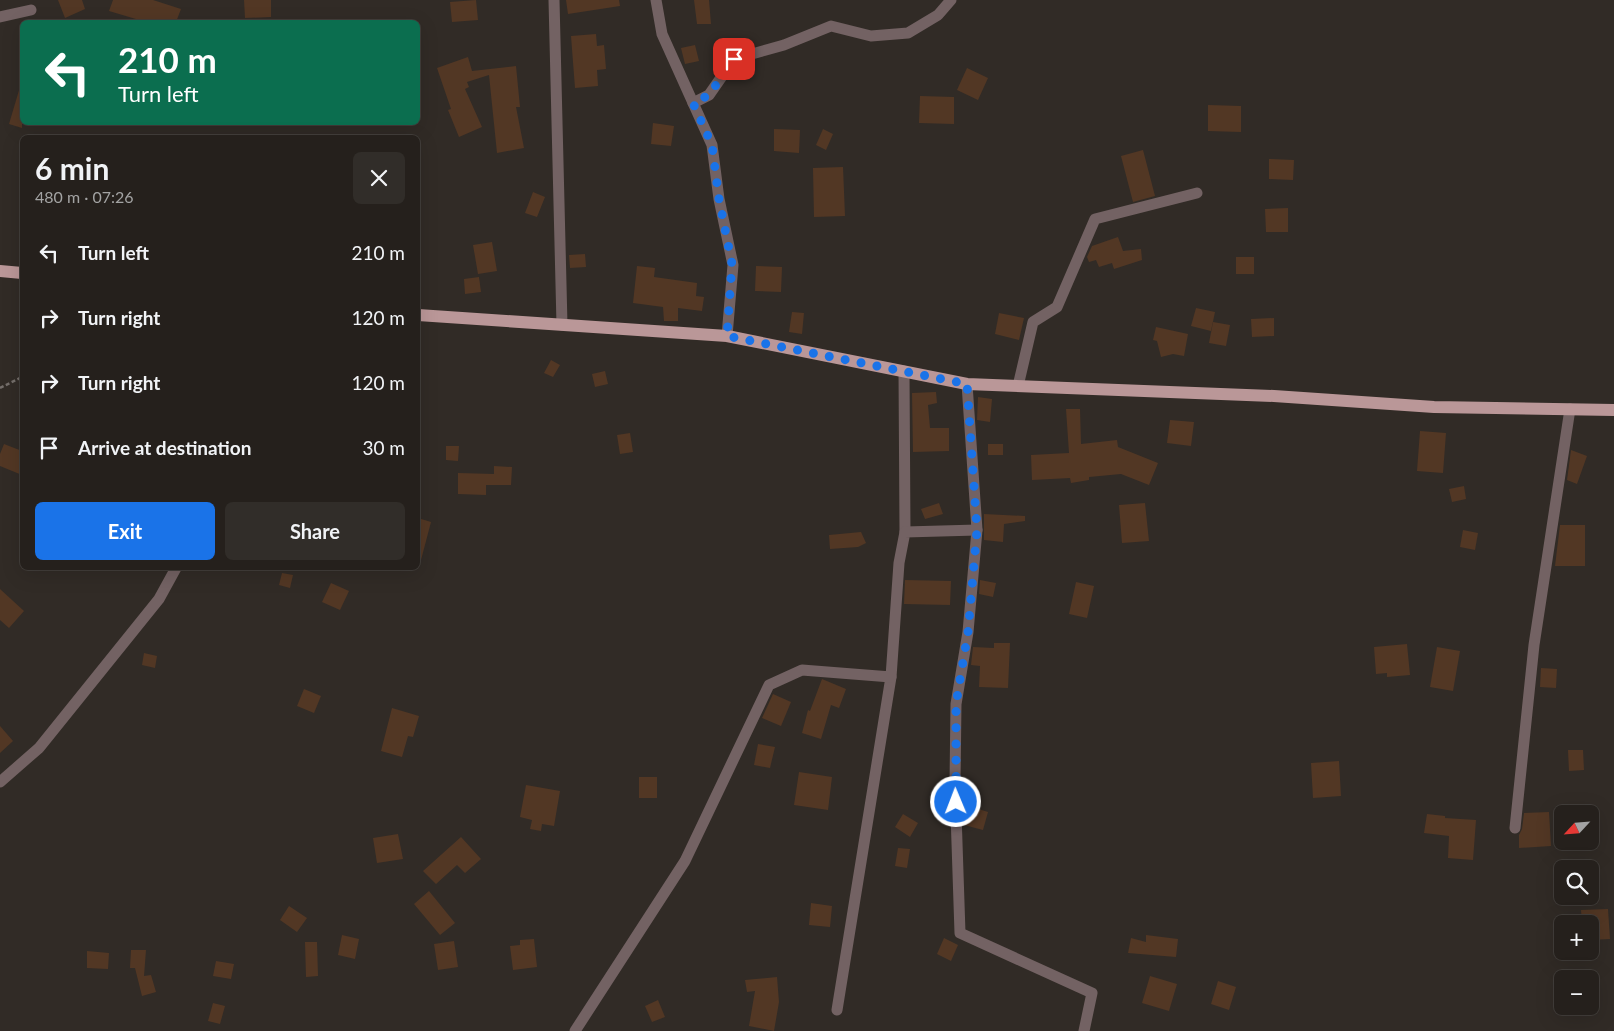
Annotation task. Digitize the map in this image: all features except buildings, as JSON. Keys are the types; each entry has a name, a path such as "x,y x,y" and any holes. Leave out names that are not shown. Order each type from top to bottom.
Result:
{"main road":[{"path":"0,271 20,274"},
{"path":"420,315 727,336 967,384 1274,396 1434,407 1614,410"}],"street":[{"path":"554,0 562,325"},
{"path":"656,0 662,34 712,145 719,199 732,264 727,336"},
{"path":"693,103 709,95 734,59 784,45 831,26 871,36 908,33 938,15 951,0"},
{"path":"0,17 31,10"},
{"path":"1018,386 1033,322 1057,307 1095,218 1197,193"},
{"path":"837,1010 891,677 899,563 905,532 904,371"},
{"path":"967,384 977,530 968,632 956,704 955,784 960,933 1092,993 1084,1031"},
{"path":"1515,828 1534,646 1570,409"},
{"path":"905,532 977,530"},
{"path":"0,782 39,748 159,599 175,570"},
{"path":"575,1031 685,861 769,685 802,670 891,677"}],"path":[{"path":"0,388 20,378"}],"route":[{"path":"734,59 709,95 693,103 712,145 719,199 732,264 727,336 967,384 977,530 968,632 956,704 956,802"}]}
